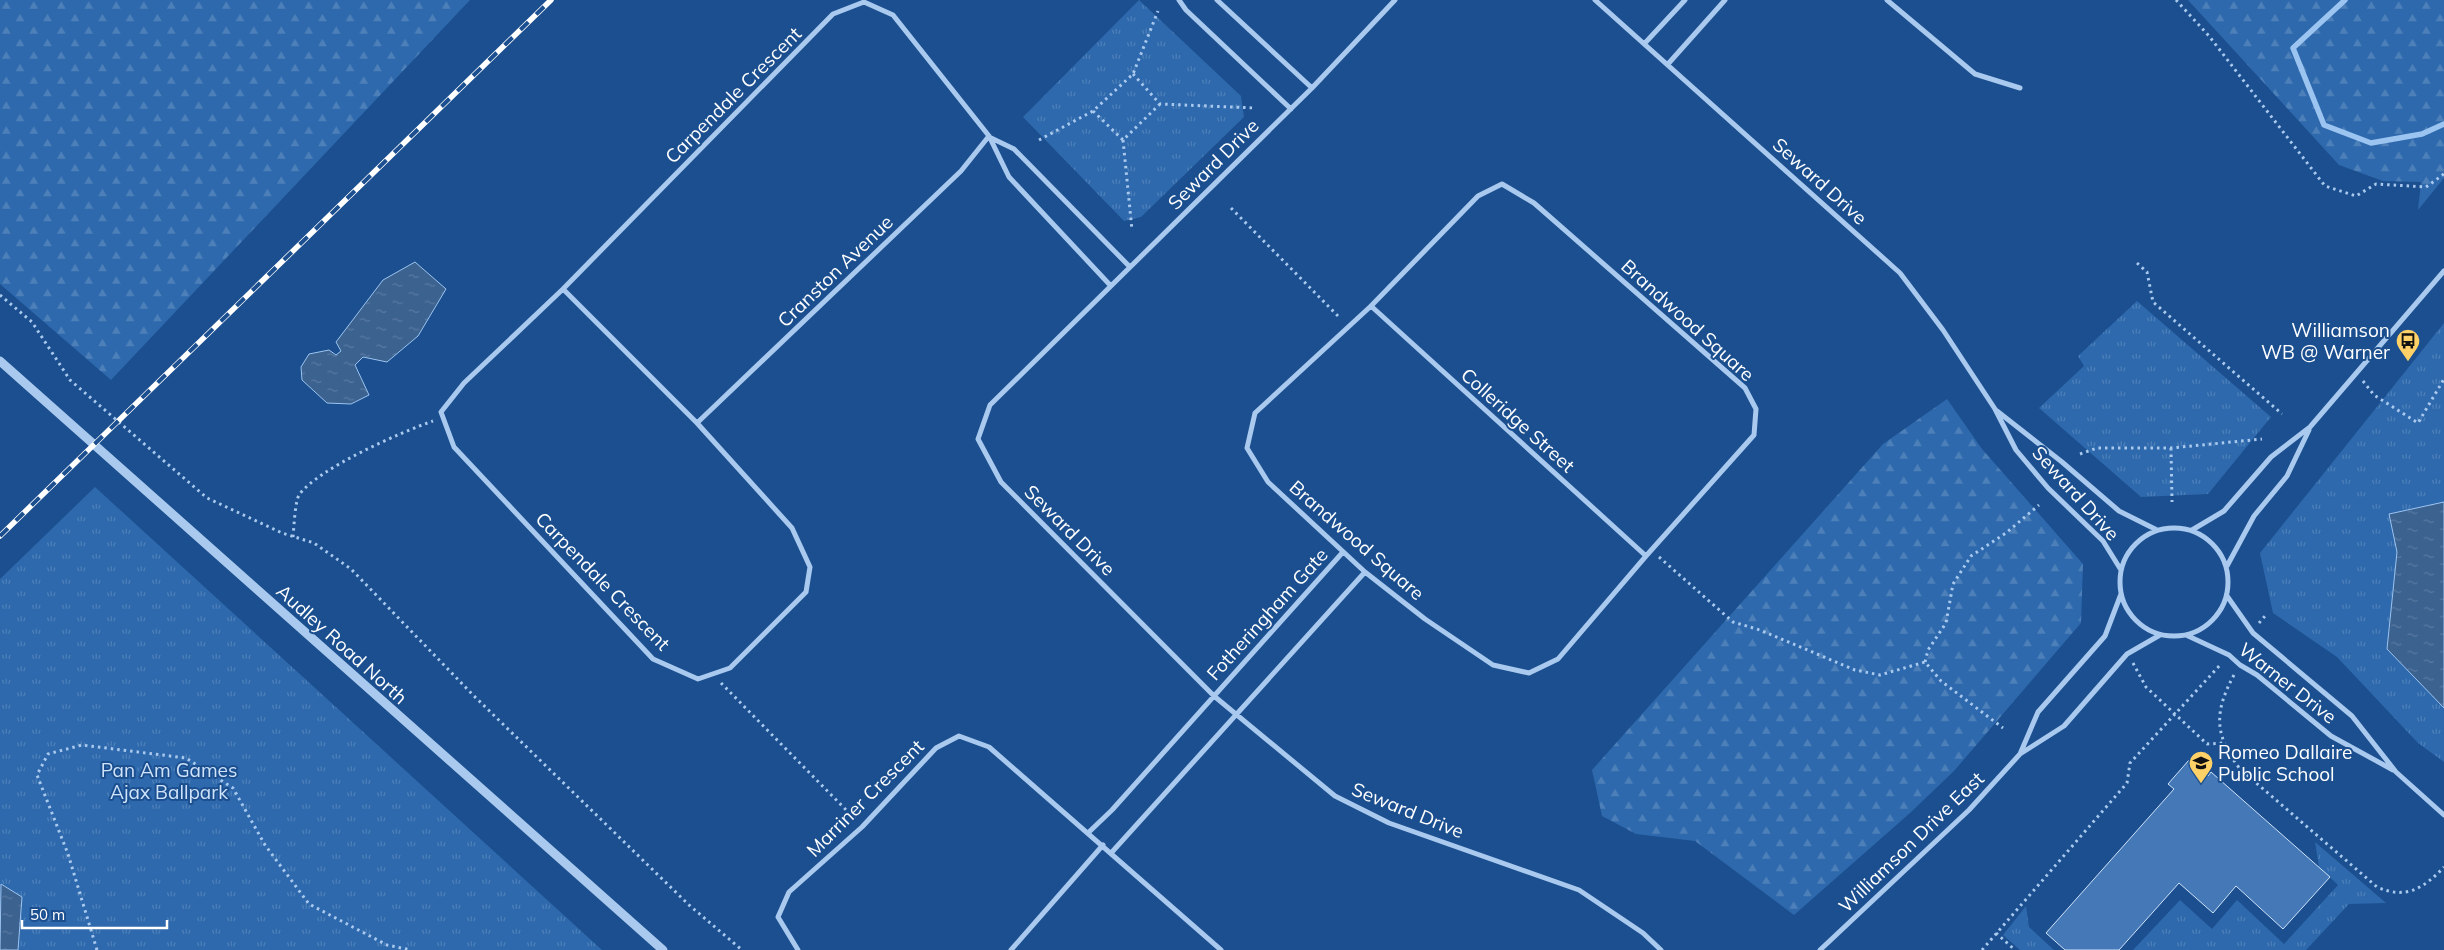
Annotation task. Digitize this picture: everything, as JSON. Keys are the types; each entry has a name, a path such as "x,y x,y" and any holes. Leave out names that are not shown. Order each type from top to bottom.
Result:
{"street":[{"path":"1179,0 1186,10 1291,109"},
{"path":"1217,0 1312,88"},
{"name":"Seward Drive","path":"1395,0 1312,88 1212,188 1110,285 990,404 978,439 1001,482 1214,696 1237,713 1335,796 1389,822 1579,890 1643,934 1660,950"},
{"name":"Seward Drive","path":"1595,0 1900,273 1943,330 1995,409 2016,450 2048,488 2103,541 2121,570"},
{"path":"1645,43 1685,0"},
{"path":"1668,64 1725,0"},
{"path":"1887,0 1975,74 2020,88"},
{"name":"Carpendale Crescent","path":"563,289 697,423 792,528 810,566 806,592 730,668 698,679 653,659 454,447 441,412 464,384 563,289 833,14 864,2 893,15 989,136 1009,177 1110,285"},
{"name":"Carpendale Crescent","path":"989,136 1014,149 1130,266"},
{"name":"Cranston Avenue","path":"697,423 961,171 989,136"},
{"name":"Brandwood Square","path":"1502,184 1534,203 1745,388 1756,408 1754,435 1651,550 1558,659 1529,673 1493,666 1425,620 1365,572 1268,482 1246,448 1255,413 1347,326 1371,306 1478,196 1502,184"},
{"path":"2310,427 2287,476 2254,516 2227,566 2227,596 2212,622 2186,636 2160,635 2135,620 2121,594 2121,570 2134,545 2157,530 2192,530 2224,511 2271,457 2310,427 2444,271"},
{"name":"Colleridge Street","path":"1371,306 1646,556"},
{"name":"Audley Road North","path":"0,361 663,950"},
{"name":"Seward Drive","path":"1995,409 2062,462 2119,511 2157,530"},
{"path":"2192,530 2214,544 2227,566"},
{"name":"Fotheringham Gate","path":"1214,696 1343,552"},
{"path":"1112,852 1365,572"},
{"name":"Williamson Drive East","path":"2020,754 2038,712 2105,636 2121,594"},
{"name":"Warner Drive","path":"2227,596 2253,633 2352,716 2396,772 2444,815"},
{"name":"Williamson Drive East","path":"1820,950 1970,810 2020,754 2064,726 2127,654 2160,635"},
{"name":"Warner Drive","path":"2186,636 2229,655 2240,666 2257,675 2331,736 2396,772"},
{"path":"1089,832 1112,810 1214,696"},
{"name":"Marriner Crescent","path":"798,950 778,917 789,892 862,827 936,748 959,736 989,747 1104,845 1190,925 1221,950"},
{"path":"1012,950 1104,845"}],"path":[{"path":"2176,0 2209,36 2325,186 2356,196 2376,184 2426,187 2444,174"},
{"path":"1040,140 1093,111 1133,74 1158,11"},
{"path":"1133,74 1160,104 1255,108"},
{"path":"1124,140 1160,104"},
{"path":"1093,111 1124,140 1132,230"},
{"path":"1231,208 1347,326"},
{"path":"2137,263 2147,272 2153,302 2282,414"},
{"path":"0,295 32,322 70,380 207,498 293,537 314,543 351,570 486,709 689,905 742,950"},
{"path":"2357,373 2374,395 2418,423 2444,379"},
{"path":"293,537 298,496 321,473 406,430 443,417"},
{"path":"2080,454 2097,448 2171,448 2262,439"},
{"path":"2171,448 2172,502"},
{"path":"1925,662 1928,650 1946,623 1953,584 1971,556 2006,533 2039,505"},
{"path":"1651,550 1733,622 1760,630 1855,670 1880,674 1925,662"},
{"path":"2253,633 2265,616"},
{"path":"2127,654 2146,687 2207,744 2224,743"},
{"path":"1982,950 2127,783 2130,763 2229,655"},
{"path":"1925,662 1941,681 2003,728"},
{"path":"2240,666 2226,691 2220,711 2220,732 2227,752 2240,769 2377,887 2388,892 2400,894 2411,892 2422,886 2444,867"},
{"path":"712,674 862,827"},
{"path":"97,950 68,854 37,775 48,754 82,745 186,758 233,788 265,845 309,904 387,945 411,950"},
{"path":"1996,933 2015,950"}],"green space":[{"path":"0,0 470,0 111,380 0,284"},
{"path":"1139,0 1241,96 1244,117 1141,217 1124,221 1023,117"},
{"path":"2188,0 2444,0 2444,178 2418,210 2421,182 2383,181 2339,165"},
{"path":"2137,301 2271,417 2208,494 2141,497 2039,408 2084,366 2078,356"},
{"path":"2444,323 2444,762 2418,743 2337,657 2273,613 2260,553"},
{"path":"1947,399 1982,449 2083,564 2081,623 1954,771 1910,813 1794,915 1695,841 1636,834 1602,816 1592,770 1883,444"},
{"name":"Pan Am Games Ajax Ballpark","path":"95,487 602,950 0,950 0,579"},
{"path":"2315,842 2386,903 2349,904 2306,950 2133,950 2180,900 2212,929 2237,900 2284,944 2338,885 2319,867"},
{"path":"2026,906 2029,927 2054,950 2020,950 2003,935"}],"water":[{"path":"415,262 446,289 418,336 387,362 363,357 355,365 369,395 351,404 327,403 302,380 301,367 309,354 329,350 336,355 341,351 336,342 383,280"},
{"path":"2444,502 2444,708 2387,649 2397,552 2389,514"},
{"path":"1,884 22,897 18,950 0,950"}],"building":[{"path":"2189,760 2208,776 2211,772 2330,877 2283,929 2236,886 2213,913 2179,883 2119,950 2065,950 2046,933 2174,789 2168,784"}],"waterway":[{"path":"2345,0 2293,48 2324,125 2371,143 2422,134 2444,124"}],"railway":[{"path":"0,536 551,0"}],"place":[{"name":"Williamson WB @ Warner","path":"2408,362"},
{"name":"Romeo Dallaire Public School","path":"2201,784"}]}
